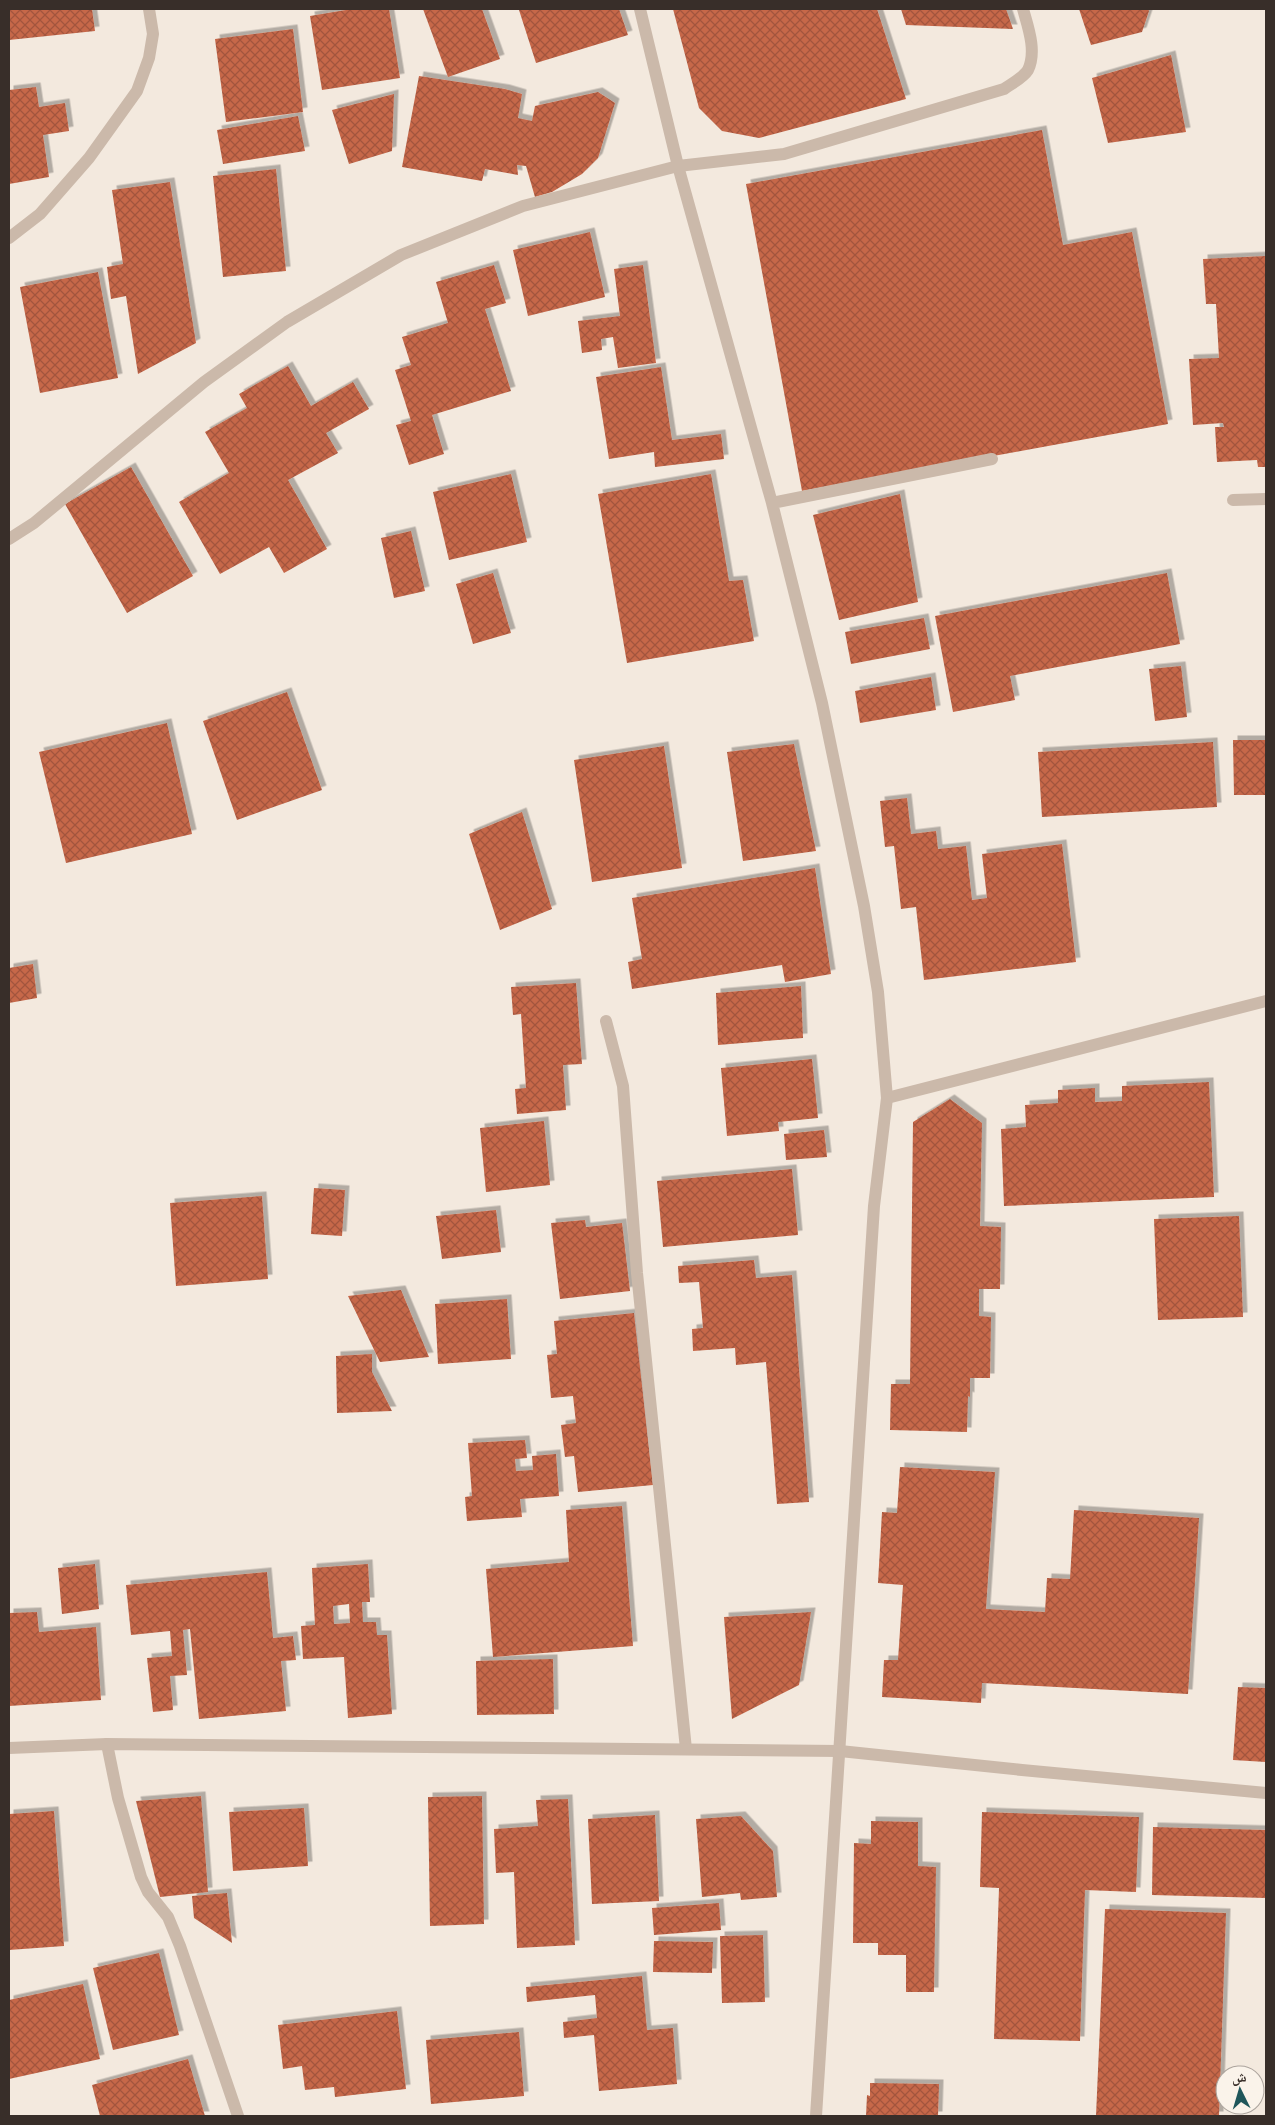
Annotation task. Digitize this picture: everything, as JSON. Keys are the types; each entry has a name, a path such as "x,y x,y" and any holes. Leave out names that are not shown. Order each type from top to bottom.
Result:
{"street":[{"path":"9,238 40,214 89,158 137,91 149,58 153,34 149,9"},
{"path":"640,9 678,166 772,503 822,703 864,906 878,992 887,1098 874,1206 816,2116"},
{"path":"9,539 34,523 204,382 287,322 401,255 523,206 678,166 784,154 1004,89 1027,71 1031,58 1031,37 1023,9"},
{"path":"772,503 992,459"},
{"path":"1233,500 1266,499"},
{"path":"887,1098 1266,1001"},
{"path":"606,1021 623,1086 637,1273 686,1749"},
{"path":"107,1744 118,1798 141,1877 148,1892 168,1917 180,1946 238,2116"},
{"path":"9,1748 107,1744 840,1751 1266,1793"}],"building":[{"path":"9,9 92,9 95,31 9,40"},
{"path":"352,9 389,9 400,78 322,90 310,16"},
{"path":"423,9 482,9 500,59 448,77"},
{"path":"619,9 628,35 536,63 519,10"},
{"path":"673,9 877,9 906,99 759,138 722,131 699,108"},
{"path":"901,9 1006,9 1013,29 906,25"},
{"path":"1079,9 1148,9 1149,11 1142,32 1091,45"},
{"path":"293,29 303,112 226,122 215,39"},
{"path":"1171,55 1186,132 1108,143 1092,78"},
{"path":"419,76 505,89 522,94 518,118 532,121 535,106 598,92 615,103 598,158 582,174 552,192 535,197 526,166 517,165 518,175 485,169 482,181 402,167"},
{"path":"36,87 39,107 65,103 69,131 43,135 49,177 9,184 9,90"},
{"path":"394,94 392,151 349,164 332,110"},
{"path":"298,116 305,151 223,164 217,130"},
{"path":"1042,130 1063,245 1132,232 1168,424 802,491 746,184"},
{"path":"276,169 286,271 223,277 213,176"},
{"path":"170,182 196,343 138,374 126,296 111,299 107,267 123,264 112,190"},
{"path":"590,232 605,297 528,316 513,250"},
{"path":"1266,256 1266,467 1258,467 1257,460 1217,462 1215,427 1224,427 1223,423 1193,425 1189,359 1219,358 1216,304 1206,304 1203,259"},
{"path":"494,265 506,303 485,309 511,391 432,415 444,454 409,465 396,425 411,421 395,370 411,365 402,337 448,323 436,282"},
{"path":"643,265 656,363 618,368 613,337 601,339 602,350 582,353 578,321 620,316 614,269"},
{"path":"98,272 118,378 40,393 20,287"},
{"path":"288,366 311,406 353,382 369,409 326,433 338,453 288,480 327,549 284,573 269,547 220,574 179,502 229,473 205,432 247,408 239,394"},
{"path":"661,367 672,440 721,434 724,459 655,467 654,452 609,459 596,377"},
{"path":"131,467 193,576 127,613 65,504"},
{"path":"511,474 527,542 449,560 433,492"},
{"path":"711,474 729,581 743,580 754,641 627,663 598,494"},
{"path":"900,494 918,602 839,620 813,515"},
{"path":"411,531 425,591 394,598 381,538"},
{"path":"493,573 511,633 473,644 456,584"},
{"path":"1167,573 1180,644 1010,676 1015,700 953,712 935,616"},
{"path":"924,618 930,649 851,664 845,632"},
{"path":"1181,666 1187,717 1155,721 1149,669"},
{"path":"931,677 936,710 860,723 855,691"},
{"path":"287,692 322,790 237,820 203,721"},
{"path":"167,723 192,834 66,863 39,752"},
{"path":"1233,740 1266,740 1266,795 1234,795"},
{"path":"1213,742 1217,807 1042,817 1038,752"},
{"path":"794,744 816,851 743,861 727,752"},
{"path":"664,746 682,868 592,882 574,760"},
{"path":"907,798 911,834 936,831 938,849 966,846 972,900 987,898 982,854 1062,844 1076,962 924,980 916,907 901,909 894,846 885,847 880,801"},
{"path":"522,812 552,909 500,930 469,834"},
{"path":"815,868 831,974 785,982 782,965 632,989 628,962 642,959 632,898"},
{"path":"33,964 37,998 9,1003 9,968"},
{"path":"576,983 582,1064 563,1065 566,1110 517,1114 515,1089 526,1088 521,1014 513,1015 511,987"},
{"path":"801,986 803,1038 718,1045 716,993"},
{"path":"812,1059 818,1118 778,1122 779,1131 727,1136 721,1068"},
{"path":"1209,1082 1214,1197 1004,1206 1001,1129 1026,1127 1025,1105 1058,1103 1058,1090 1095,1088 1095,1102 1122,1101 1122,1086"},
{"path":"950,1099 982,1123 980,1226 1001,1227 1000,1289 979,1289 979,1316 991,1317 990,1378 970,1378 967,1432 890,1430 891,1384 910,1384 913,1122"},
{"path":"544,1121 550,1185 486,1192 480,1128"},
{"path":"824,1130 827,1157 786,1160 784,1134"},
{"path":"792,1169 798,1235 663,1247 657,1181"},
{"path":"314,1188 345,1190 342,1236 311,1234"},
{"path":"262,1196 268,1279 176,1286 170,1203"},
{"path":"496,1210 501,1252 442,1259 436,1216"},
{"path":"1239,1216 1243,1317 1158,1320 1154,1219"},
{"path":"585,1220 586,1227 622,1223 630,1291 560,1299 551,1223"},
{"path":"754,1260 756,1278 792,1275 809,1502 777,1504 766,1362 736,1365 735,1348 693,1351 692,1329 703,1328 699,1282 679,1283 678,1266"},
{"path":"401,1290 429,1357 380,1362 348,1296"},
{"path":"507,1299 511,1359 438,1364 435,1304"},
{"path":"634,1313 653,1485 578,1492 574,1456 565,1457 561,1425 576,1423 573,1396 551,1398 547,1355 557,1354 554,1321"},
{"path":"372,1354 372,1372 392,1411 337,1413 336,1356"},
{"path":"525,1440 527,1458 515,1459 516,1471 533,1470 532,1456 556,1454 559,1496 520,1499 522,1517 467,1521 465,1497 472,1496 468,1443"},
{"path":"900,1467 995,1472 986,1609 1045,1612 1047,1578 1070,1579 1074,1510 1199,1518 1188,1694 982,1683 981,1703 882,1697 884,1660 898,1660 903,1585 878,1583 882,1512 897,1513"},
{"path":"622,1506 633,1646 493,1657 486,1569 569,1562 566,1510"},
{"path":"95,1564 99,1609 62,1614 58,1568"},
{"path":"368,1564 370,1602 362,1602 363,1622 376,1622 377,1635 387,1635 392,1714 348,1718 344,1657 303,1659 301,1626 315,1625 312,1568","holes":["349,1604 350,1623 334,1624 333,1606"]},
{"path":"267,1572 273,1638 293,1636 296,1660 281,1661 286,1711 199,1719 190,1629 183,1630 187,1675 170,1676 173,1710 153,1712 147,1658 172,1656 170,1631 131,1635 126,1585"},
{"path":"37,1612 39,1632 96,1627 101,1700 9,1706 9,1613"},
{"path":"811,1612 799,1685 732,1719 724,1617"},
{"path":"553,1659 554,1714 477,1715 476,1661"},
{"path":"1238,1687 1266,1688 1266,1762 1233,1760"},
{"path":"201,1796 208,1892 160,1897 136,1801"},
{"path":"482,1796 484,1924 430,1926 428,1797"},
{"path":"568,1799 575,1945 517,1948 514,1872 496,1873 494,1829 538,1826 536,1800"},
{"path":"304,1808 308,1866 233,1871 229,1812"},
{"path":"54,1811 64,1946 9,1950 9,1814"},
{"path":"982,1812 1139,1817 1136,1892 1085,1890 1080,2041 994,2039 999,1888 980,1887"},
{"path":"655,1815 659,1901 592,1904 588,1819"},
{"path":"741,1816 773,1851 777,1897 741,1900 740,1893 702,1897 696,1819"},
{"path":"871,1821 918,1822 918,1866 936,1867 934,1992 906,1992 906,1955 878,1955 878,1943 853,1943 854,1843 871,1844"},
{"path":"1153,1827 1266,1830 1266,1898 1152,1895"},
{"path":"227,1893 232,1943 194,1918 192,1896"},
{"path":"719,1903 721,1930 654,1935 652,1908"},
{"path":"1105,1909 1226,1913 1221,2065 1215,2065 1215,2115 1219,2116 1096,2116"},
{"path":"763,1935 765,2002 722,2003 720,1936"},
{"path":"654,1941 713,1942 712,1973 653,1972"},
{"path":"159,1953 179,2035 113,2050 93,1968"},
{"path":"642,1976 647,2030 673,2028 677,2084 599,2091 594,2035 564,2038 563,2022 597,2018 595,1995 527,2002 526,1987"},
{"path":"83,1984 100,2059 9,2079 9,2000"},
{"path":"397,2011 406,2089 335,2097 334,2087 305,2090 302,2066 283,2069 278,2025"},
{"path":"519,2032 524,2096 431,2104 426,2040"},
{"path":"188,2059 205,2116 100,2116 92,2085"},
{"path":"870,2083 939,2084 938,2116 866,2116 867,2095 870,2096"}]}
